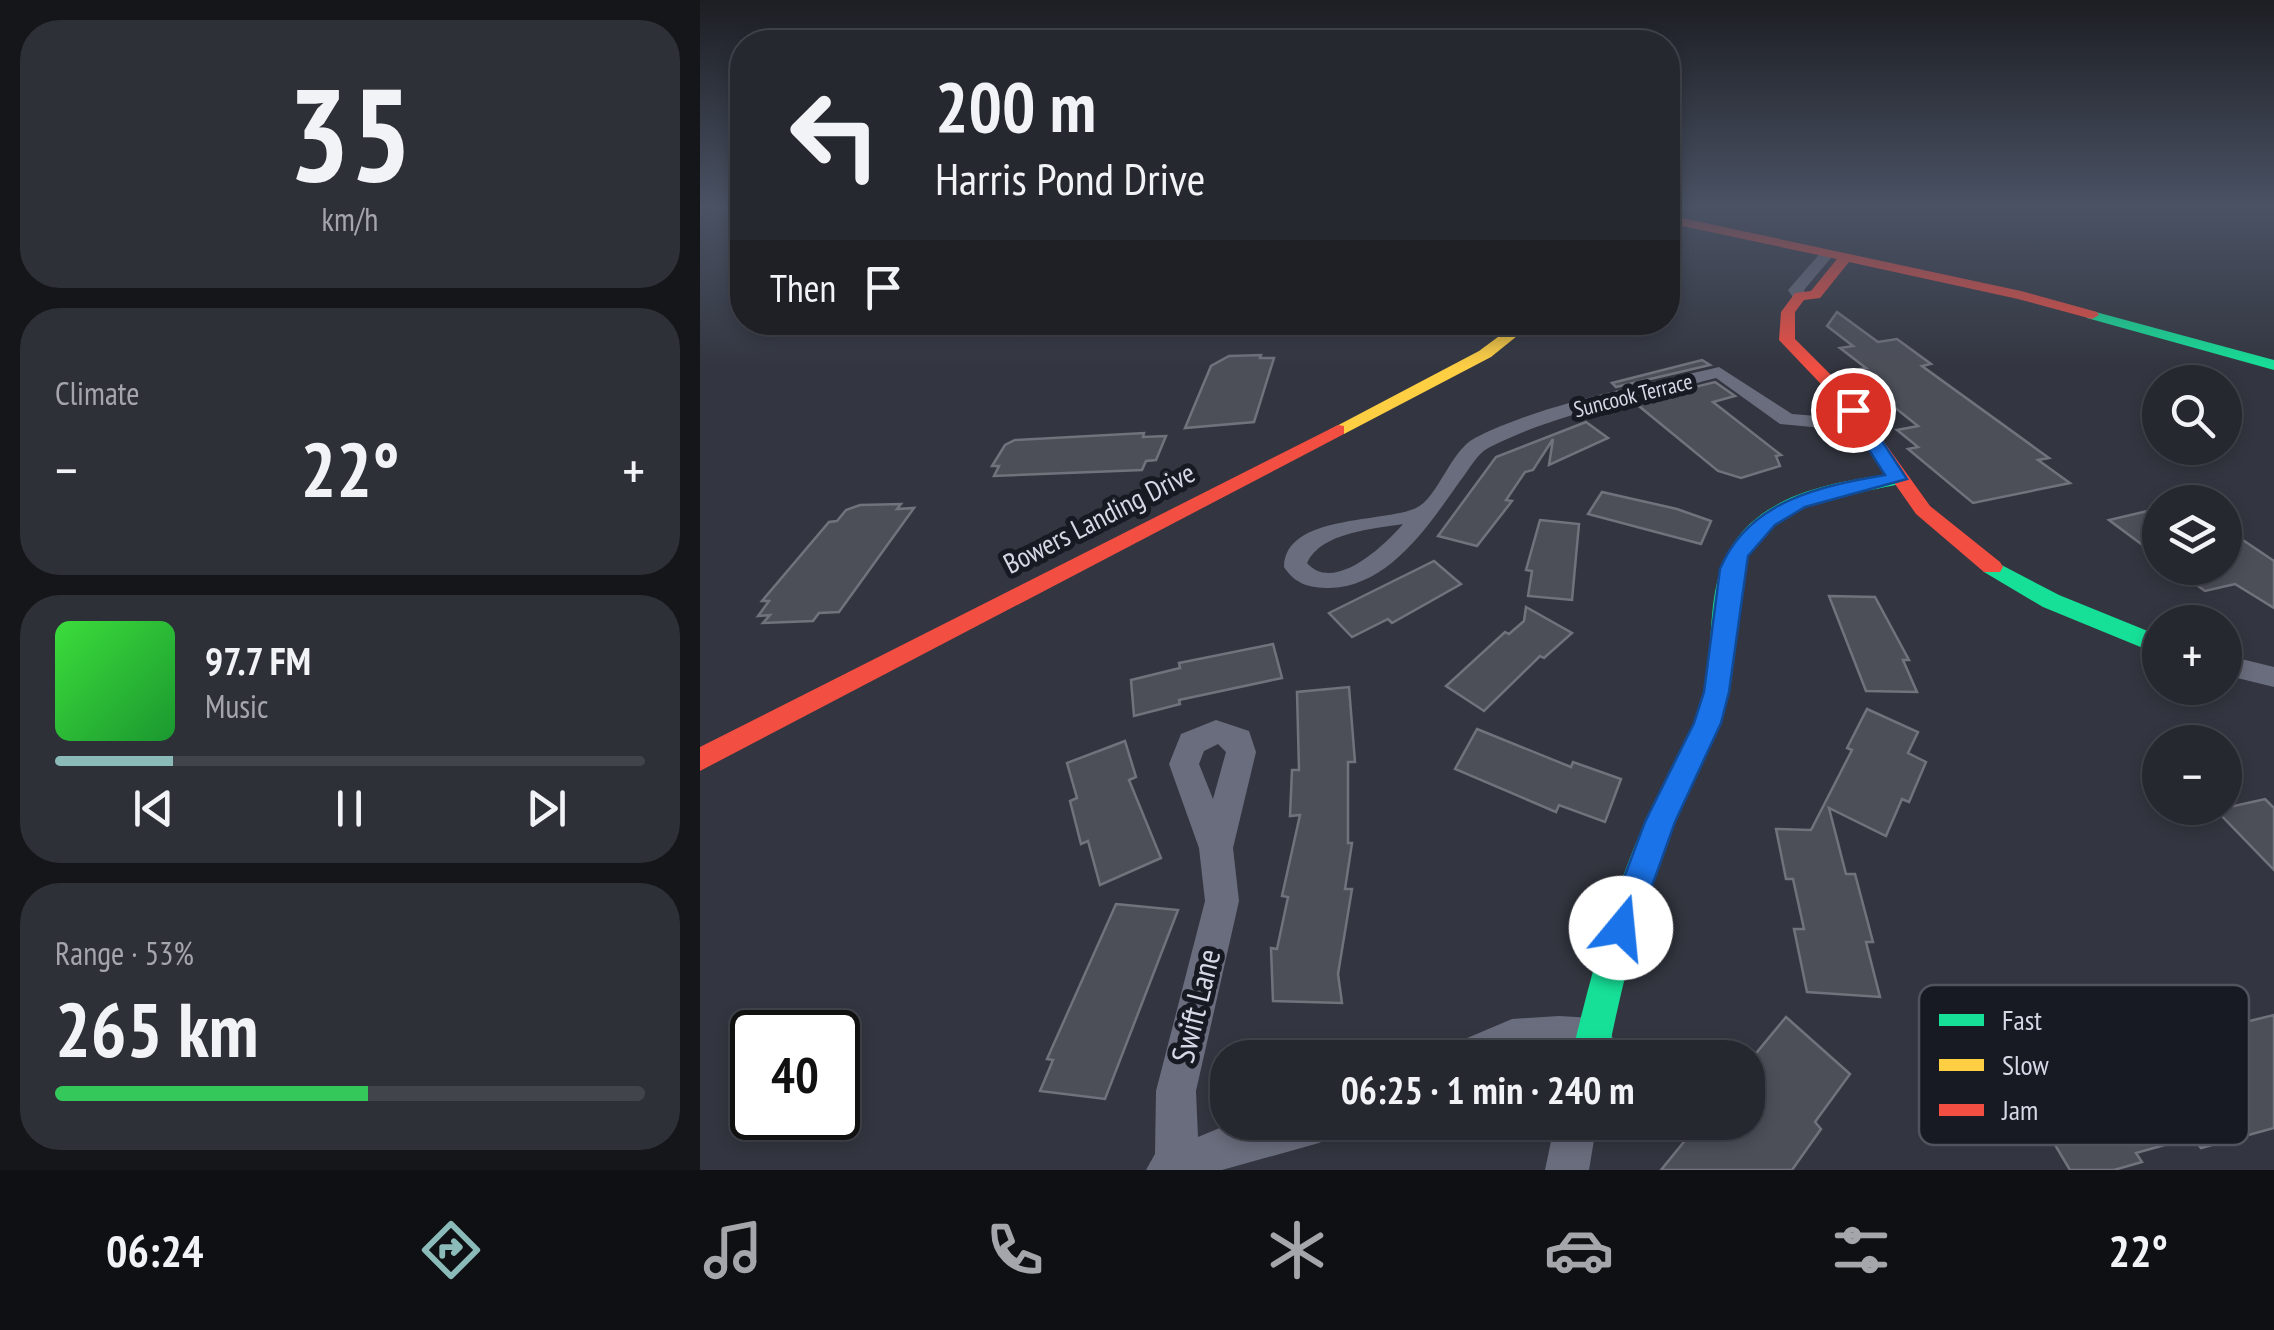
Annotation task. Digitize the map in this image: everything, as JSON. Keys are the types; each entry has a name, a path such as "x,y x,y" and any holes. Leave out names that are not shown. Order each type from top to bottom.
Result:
{"street":[{"path":"1834,260 1815,295 1800,296 1784,318 1788,339 1866,426 1897,479 1951,535 2020,585 2142,638"},
{"path":"1858,260 2020,295 2274,364"},
{"name":"Bowers Landing Drive","path":"700,760 1486,354 1510,335"},
{"name":"Suncook Terrace","path":"1423,514 1317,538 1300,548 1294,563 1313,580 1348,578 1392,551 1423,514 1472,449 1493,436 1569,410 1719,372 1788,420 1866,426"},
{"path":"1593,1040 1631,892 1712,708 1738,553 1767,520 1798,502 1897,479"},
{"path":"2242,669 2274,676"},
{"name":"Swift Lane","path":"1172,1168 1176,1091 1222,901 1216,848"},
{"path":"1501,1040 1522,1035 1549,1040"},
{"path":"1172,1168 1243,1140"},
{"path":"1567,1170 1573,1140"}],"building":[{"path":"1837,312 1878,342 1897,339 1931,364 1922,366 2049,458 2038,460 2070,483 1973,503 1908,449 1918,447 1897,430 1918,426 1849,371 1866,368 1840,348 1853,346 1827,326"},
{"path":"1261,355 1260,358 1274,358 1254,422 1185,428 1211,366 1229,356"},
{"path":"1702,360 1710,365 1616,387 1612,383"},
{"path":"1715,382 1735,396 1713,402 1781,455 1776,456 1780,466 1741,478 1718,471 1634,402"},
{"path":"1586,422 1608,438 1549,465 1553,439 1533,470 1525,472 1506,500 1512,501 1477,546 1438,536 1496,457"},
{"path":"1144,433 1143,437 1166,436 1156,460 1146,461 1142,470 994,476 999,466 992,466 1005,445 1015,440"},
{"path":"1602,492 1711,521 1701,544 1588,514"},
{"path":"901,504 897,509 914,508 839,612 819,613 813,621 763,623 770,615 758,616 769,601 762,601 829,522 860,505"},
{"path":"2142,512 2142,545 2109,520"},
{"path":"1540,520 1579,524 1572,600 1528,596 1532,571 1526,570"},
{"path":"2242,539 2274,561 2274,608 2237,585 2242,585"},
{"path":"1434,561 1461,584 1392,623 1388,619 1352,637 1329,613"},
{"path":"2197,585 2231,585 2205,591"},
{"path":"1829,596 1875,597 1909,660 1903,660 1917,692 1866,691"},
{"path":"1526,607 1572,633 1544,658 1540,656 1484,711 1446,686 1505,632 1509,634 1524,621"},
{"path":"1273,644 1282,678 1179,700 1180,704 1134,716 1131,680 1180,668 1179,663"},
{"path":"1349,687 1355,762 1348,762 1348,843 1352,843 1345,889 1352,889 1338,974 1342,1003 1273,1001 1271,948 1277,949 1288,897 1282,896 1300,815 1290,816 1292,770 1299,770 1297,692"},
{"path":"1867,709 1918,732 1908,753 1926,762 1909,802 1902,799 1886,836 1829,808 1846,874 1855,874 1873,942 1866,942 1880,997 1807,992 1794,929 1804,929 1793,879 1786,879 1776,829 1811,830 1852,750 1847,748"},
{"path":"1477,729 1571,767 1573,762 1621,779 1605,822 1559,805 1556,812 1455,769"},
{"path":"1125,741 1136,777 1129,780 1161,858 1100,885 1088,841 1081,844 1070,801 1077,798 1067,763"},
{"path":"2265,799 2274,808 2274,870 2230,825 2242,825 2242,804"},
{"path":"1116,904 1178,910 1105,1099 1040,1091 1053,1060 1047,1059"},
{"path":"2274,1015 2274,1128 2249,1135 2249,1021"},
{"path":"1786,1017 1850,1074 1815,1122 1821,1129 1792,1170 1661,1170 1685,1140 1765,1140 1765,1042"},
{"path":"2055,1145 2164,1145 2136,1153 2142,1162 2114,1170 2070,1170"}],"traffic: fast":[{"path":"2092,315 2274,365"},
{"path":"1593,1040 1637,881 1712,708 1720,672 1729,575 1736,558 1759,526 1794,504 1835,490 1897,479"},
{"path":"1992,567 2051,601 2142,639"}],"traffic: slow":[{"path":"1338,430 1485,354 1510,335"}],"traffic: jam":[{"path":"1844,260 1815,295 1800,296 1788,312 1787,340 1843,397 1923,510 1992,567"},
{"path":"1857,260 2021,295 2092,315"},
{"path":"700,760 1338,430"}],"route":[{"path":"1621,928 1631,892 1670,798 1707,723 1716,692 1732,569 1738,553 1767,520 1798,502 1897,479 1853,410"}]}
